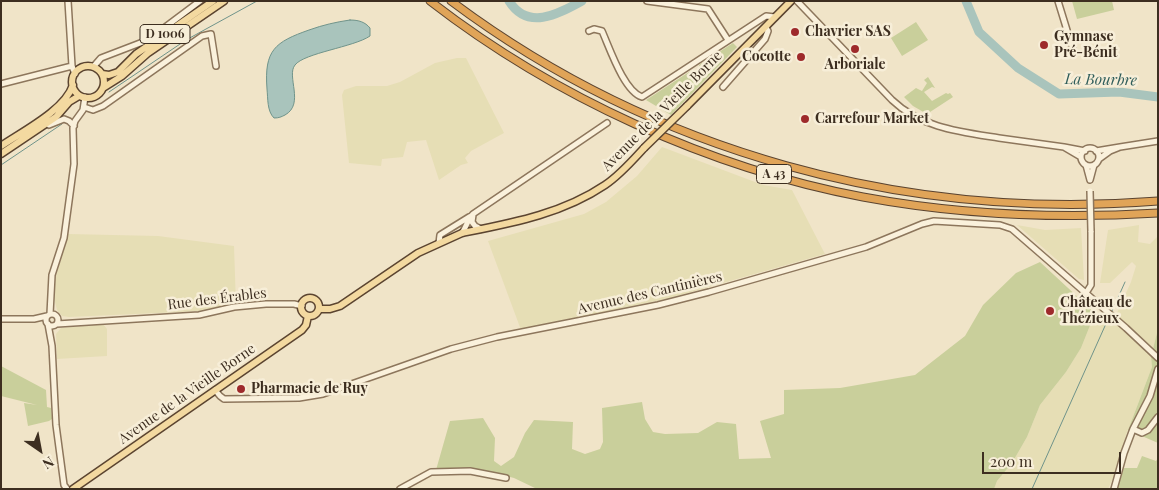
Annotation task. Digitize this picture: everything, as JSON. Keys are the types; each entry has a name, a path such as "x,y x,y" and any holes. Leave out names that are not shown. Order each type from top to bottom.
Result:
{"highway":[{"name":"A 43","path":"430,1 496,49 610,112 676,141 741,165 805,184 863,197 985,213 1044,216 1112,216 1158,213"},
{"name":"A 43","path":"451,1 504,39 558,72 614,102 738,152 799,170 867,186 930,196 986,202 1109,205 1158,201"}],"main road":[{"name":"D 1006","path":"102,74 109,75 118,72 136,54 213,1"},
{"name":"D 1006","path":"104,88 122,76 148,53 224,1"},
{"name":"Avenue de la Vieille Borne","path":"73,489 302,330 306,325 308,316 315,314 319,309 330,309 340,306 418,253 462,233 550,213 579,201 606,185 624,170 791,1"},
{"path":"1,146 59,106 70,94 75,74 79,69 85,66 94,66 102,74 104,88 97,95 82,96 69,102 56,117 1,154"},
{"path":"73,83 74,89 82,96"},
{"path":"308,316 303,311 304,301 311,298 318,302 319,309"}],"street":[{"path":"68,1 72,66 75,74"},
{"path":"94,66 101,58 148,40 200,1"},
{"path":"647,1 708,8 728,40"},
{"path":"797,1 892,100 901,108 938,127 963,133 1096,151 1158,141"},
{"path":"1058,1 1074,53"},
{"path":"589,31 594,29 602,31 627,84 636,94 642,97 766,16 775,17"},
{"path":"723,87 765,39 768,31 766,27"},
{"path":"84,107 93,110 103,106 202,36 211,34 216,66"},
{"path":"1,84 72,66"},
{"path":"67,489 64,485 56,425 52,346 54,319 50,288 52,275 64,238 74,164 74,126 84,107 82,96"},
{"path":"27,138 56,121 64,119 74,126"},
{"path":"439,243 440,235 607,123"},
{"path":"1064,147 1081,157 1086,165 1090,180 1091,285 1086,293"},
{"path":"1090,180 1094,165 1099,159 1120,147"},
{"path":"1081,157 1084,150"},
{"path":"1096,151 1099,159"},
{"path":"1086,165 1094,165"},
{"path":"473,214 472,222 475,226 482,229"},
{"path":"462,233 466,228 467,221 473,214"},
{"name":"Avenue des Cantinières","path":"215,390 224,399 300,398 323,394 451,349 497,337 658,305 709,292 866,247 922,224 934,222 1000,224 1012,229 1133,333 1158,358"},
{"name":"Rue des Érables","path":"54,319 74,322 199,316 234,307 266,304 294,304 302,306"},
{"path":"1,319 54,319"},
{"path":"34,319 48,324"},
{"path":"48,324 54,319"},
{"path":"48,324 52,346"},
{"path":"1114,489 1124,453 1150,396 1158,369"},
{"path":"1134,429 1142,433 1148,430 1158,417"},
{"path":"400,489 431,472 470,471 506,478"}],"shaded area":[{"path":"466,58 504,133 471,151 465,158 468,163 461,165 439,180 426,140 407,142 403,157 382,159 381,166 349,163 342,95 344,90 356,86 387,86 400,82 435,63"},
{"path":"662,147 763,185 792,190 825,254 670,298 521,330 488,241 584,214 606,202 637,176"},
{"path":"1017,225 1045,230 1081,228 1084,280 1079,279"},
{"path":"1139,225 1138,242 1150,244 1158,236 1158,329 1151,357 1152,367 1126,435 1116,472 1108,489 994,489 997,481 1012,463 1027,437 1040,405 1066,372 1081,348 1095,313 1111,326 1131,282 1136,266 1132,262 1110,283 1100,283 1108,230"},
{"path":"68,234 158,236 234,246 236,304 202,311 62,316 57,310 54,298 54,283"},
{"path":"103,324 107,329 107,356 57,359 56,334 61,328"}],"green space":[{"path":"1072,1 1112,1 1114,10 1077,19"},
{"path":"916,22 928,40 902,56 891,38"},
{"path":"733,43 737,47 671,115 646,100 692,70 699,73 702,71 699,65"},
{"path":"928,77 935,88 932,87 924,92 932,101 946,93 950,93 953,97 927,114 913,106 904,97 916,88 922,91 927,83 924,80"},
{"path":"1040,262 1095,313 1081,348 1066,372 1040,405 1027,437 1012,463 997,481 994,489 537,489 514,478 478,469 436,470 450,421 483,418 495,438 494,461 501,466 514,457 525,433 534,420 573,422 572,449 585,454 600,449 603,442 602,408 642,402 645,419 653,432 665,434 698,433 717,422 736,424 739,459 771,458 760,421 784,414 784,390 840,388 915,375 965,336 983,305 1016,273"},
{"path":"1158,329 1158,443 1128,430 1152,367 1151,357"},
{"path":"1,366 46,390 47,407 51,408 52,419 28,426 24,403 37,405 1,396"},
{"path":"1142,456 1156,461 1158,458 1158,489 1117,489 1124,468 1137,468"}],"water":[{"path":"350,20 366,24 370,28 370,36 363,40 318,53 295,65 292,76 294,104 285,115 274,118 268,105 267,76 270,56 274,49 297,34 324,25"}],"waterway":[{"path":"109,92 186,40 257,1"},
{"name":"La Bourbre","path":"509,1 517,10 534,18 553,15 582,1"},
{"name":"La Bourbre","path":"966,1 979,32 1018,68 1059,94 1119,92 1158,97"},
{"path":"1,165 62,124"},
{"path":"1112,311 1125,282"},
{"path":"1032,489 1109,317"}],"place":[{"name":"Chavrier SAS","path":"795,32"},
{"name":"Gymnase Pré-Bénit","path":"1044,45"},
{"name":"Arboriale","path":"855,49"},
{"name":"Cocotte","path":"801,57"},
{"name":"Carrefour Market","path":"805,119"},
{"name":"Château de Thézieux","path":"1050,311"},
{"name":"Pharmacie de Ruy","path":"241,389"}]}
